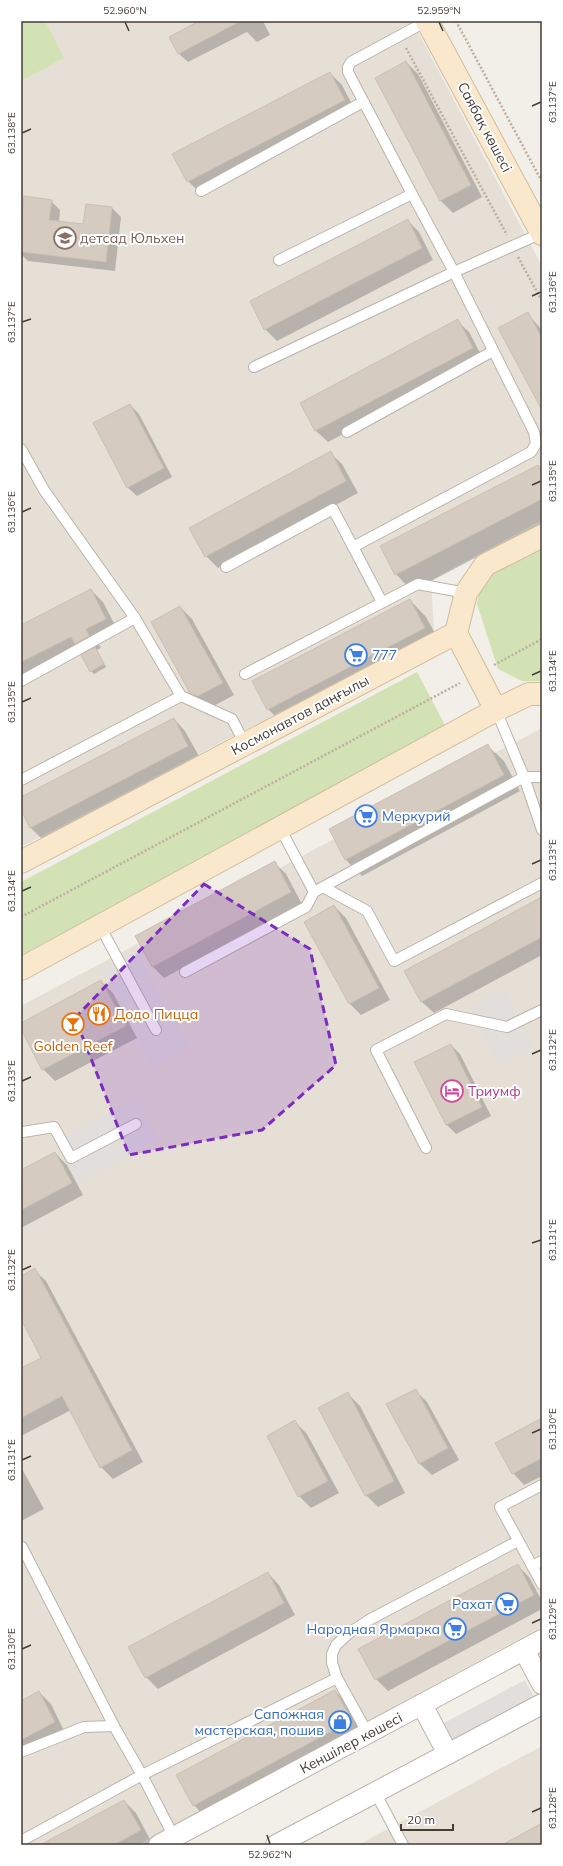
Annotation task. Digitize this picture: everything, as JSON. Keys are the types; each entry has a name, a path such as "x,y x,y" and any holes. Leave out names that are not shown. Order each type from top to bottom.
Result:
{"street":[{"name":"Саябақ көшесі","path":"427,21 542,234"},
{"path":"496,710 456,634 466,593 485,565 542,536"},
{"name":"Космонавтов даңғылы","path":"21,862 456,634"},
{"path":"21,969 496,710 529,694 542,694"},
{"name":"Кеншілер көшесі","path":"167,1841 542,1640"},
{"path":"524,1650 542,1684"},
{"path":"276,1845 542,1704"},
{"path":"422,1705 448,1754"}],"lane":[{"path":"353,547 531,452 536,444 534,432 454,272 348,72 348,67 351,62 427,21"},
{"path":"201,191 363,102"},
{"path":"279,260 412,194"},
{"path":"254,367 454,272 542,234"},
{"path":"347,432 493,351"},
{"path":"21,449 44,490 135,618 181,696 232,719 245,744"},
{"path":"226,567 333,510 382,602"},
{"path":"245,674 418,584 466,593"},
{"path":"21,681 135,618"},
{"path":"21,780 181,696"},
{"path":"496,710 524,777 542,830"},
{"path":"185,972 306,907 318,889 524,777 542,776"},
{"path":"280,828 318,889 367,911 394,961 542,882"},
{"path":"100,926 156,1030"},
{"path":"426,1148 376,1050 446,1014 507,1027 542,1010"},
{"path":"22,1131 54,1127 71,1158 136,1124"},
{"path":"542,1485 500,1507 542,1584"},
{"path":"368,1734 337,1678 332,1663 332,1654 336,1645 348,1633 369,1620 518,1541"},
{"path":"22,1547 114,1726 142,1775 167,1841"},
{"path":"532,1566 542,1561"},
{"path":"21,1841 142,1775 337,1678"},
{"path":"21,1752 84,1727 114,1726"},
{"path":"375,1792 403,1845"}],"path":[{"path":"456,21 542,182"},
{"path":"399,36 542,301"},
{"path":"21,918 542,639"}],"highlighted area":[{"path":"204,884 310,949 336,1065 262,1130 129,1155 75,1018"}],"shaded area":[{"path":"21,21 412,21 542,266 542,520 431,580 434,631 21,847"},
{"path":"542,728 542,1627 138,1845 21,1845 21,1006"},
{"path":"137,951 188,1046 151,1066 101,970"},
{"path":"505,989 534,1047 500,1064 470,1006"},
{"path":"136,1098 158,1139 78,1182 56,1141"},
{"path":"525,1680 537,1703 456,1746 444,1723"},
{"path":"542,1746 542,1845 358,1845"}],"green space":[{"path":"21,21 45,21 64,58 21,81"},
{"path":"542,544 542,681 522,681 498,669 477,604 481,583 495,570"},
{"path":"417,672 447,729 21,955 21,882"}],"building":[{"path":"199,21 241,21 178,54 169,37"},
{"path":"406,61 471,185 440,201 375,78"},
{"path":"330,72 345,100 187,182 172,154"},
{"name":"детсад Юльхен","path":"24,196 52,200 49,220 83,224 86,204 112,207 106,262 21,252 21,223"},
{"path":"408,219 422,248 264,330 250,301"},
{"path":"528,312 542,338 542,410 498,328"},
{"path":"458,319 473,348 315,431 300,403"},
{"path":"130,404 164,468 127,488 93,423"},
{"path":"331,451 346,481 205,557 189,528"},
{"path":"538,465 542,472 542,499 395,575 380,546"},
{"path":"91,589 106,619 86,629 89,636 75,644 71,637 21,662 21,625"},
{"path":"410,599 425,628 267,710 252,681"},
{"path":"180,606 223,683 198,696 190,693 151,622"},
{"path":"95,647 104,664 90,672 81,655"},
{"path":"174,718 188,746 30,828 21,810 21,797"},
{"path":"488,744 504,775 345,860 329,829"},
{"path":"275,861 291,892 152,967 135,936"},
{"path":"542,897 542,937 421,1002 404,971"},
{"path":"334,905 379,988 349,1004 304,922"},
{"name":"Golden Reef","path":"101,980 126,1026 42,1070 21,1029 21,1023"},
{"name":"Триумф","path":"451,1044 482,1107 446,1125 414,1062"},
{"path":"55,1152 72,1183 21,1210 21,1170"},
{"path":"35,1268 132,1450 100,1468 62,1396 21,1418 21,1368 41,1358 21,1319 21,1276"},
{"path":"416,1389 448,1448 419,1464 386,1404"},
{"path":"348,1392 394,1481 365,1496 318,1408"},
{"path":"542,1418 542,1458 512,1474 495,1443"},
{"path":"295,1420 328,1481 298,1497 267,1436"},
{"path":"518,1564 534,1595 375,1680 358,1649"},
{"path":"268,1572 284,1603 145,1678 128,1647"},
{"path":"335,1690 352,1720 193,1806 176,1775"},
{"path":"39,1691 55,1722 21,1740 21,1701"},
{"path":"124,1800 141,1830 114,1845 40,1845"},
{"path":"542,1823 542,1845 502,1845"}],"place":[{"name":"детсад Юльхен","path":"65,238"},
{"name":"777","path":"356,655"},
{"name":"Меркурий","path":"366,816"},
{"name":"Додо Пицца","path":"99,1014"},
{"name":"Golden Reef","path":"73,1024"},
{"name":"Триумф","path":"452,1091"},
{"name":"Рахат","path":"507,1604"},
{"name":"Народная Ярмарка","path":"455,1629"},
{"name":"Сапожная мастерская, пошив","path":"340,1722"}]}
